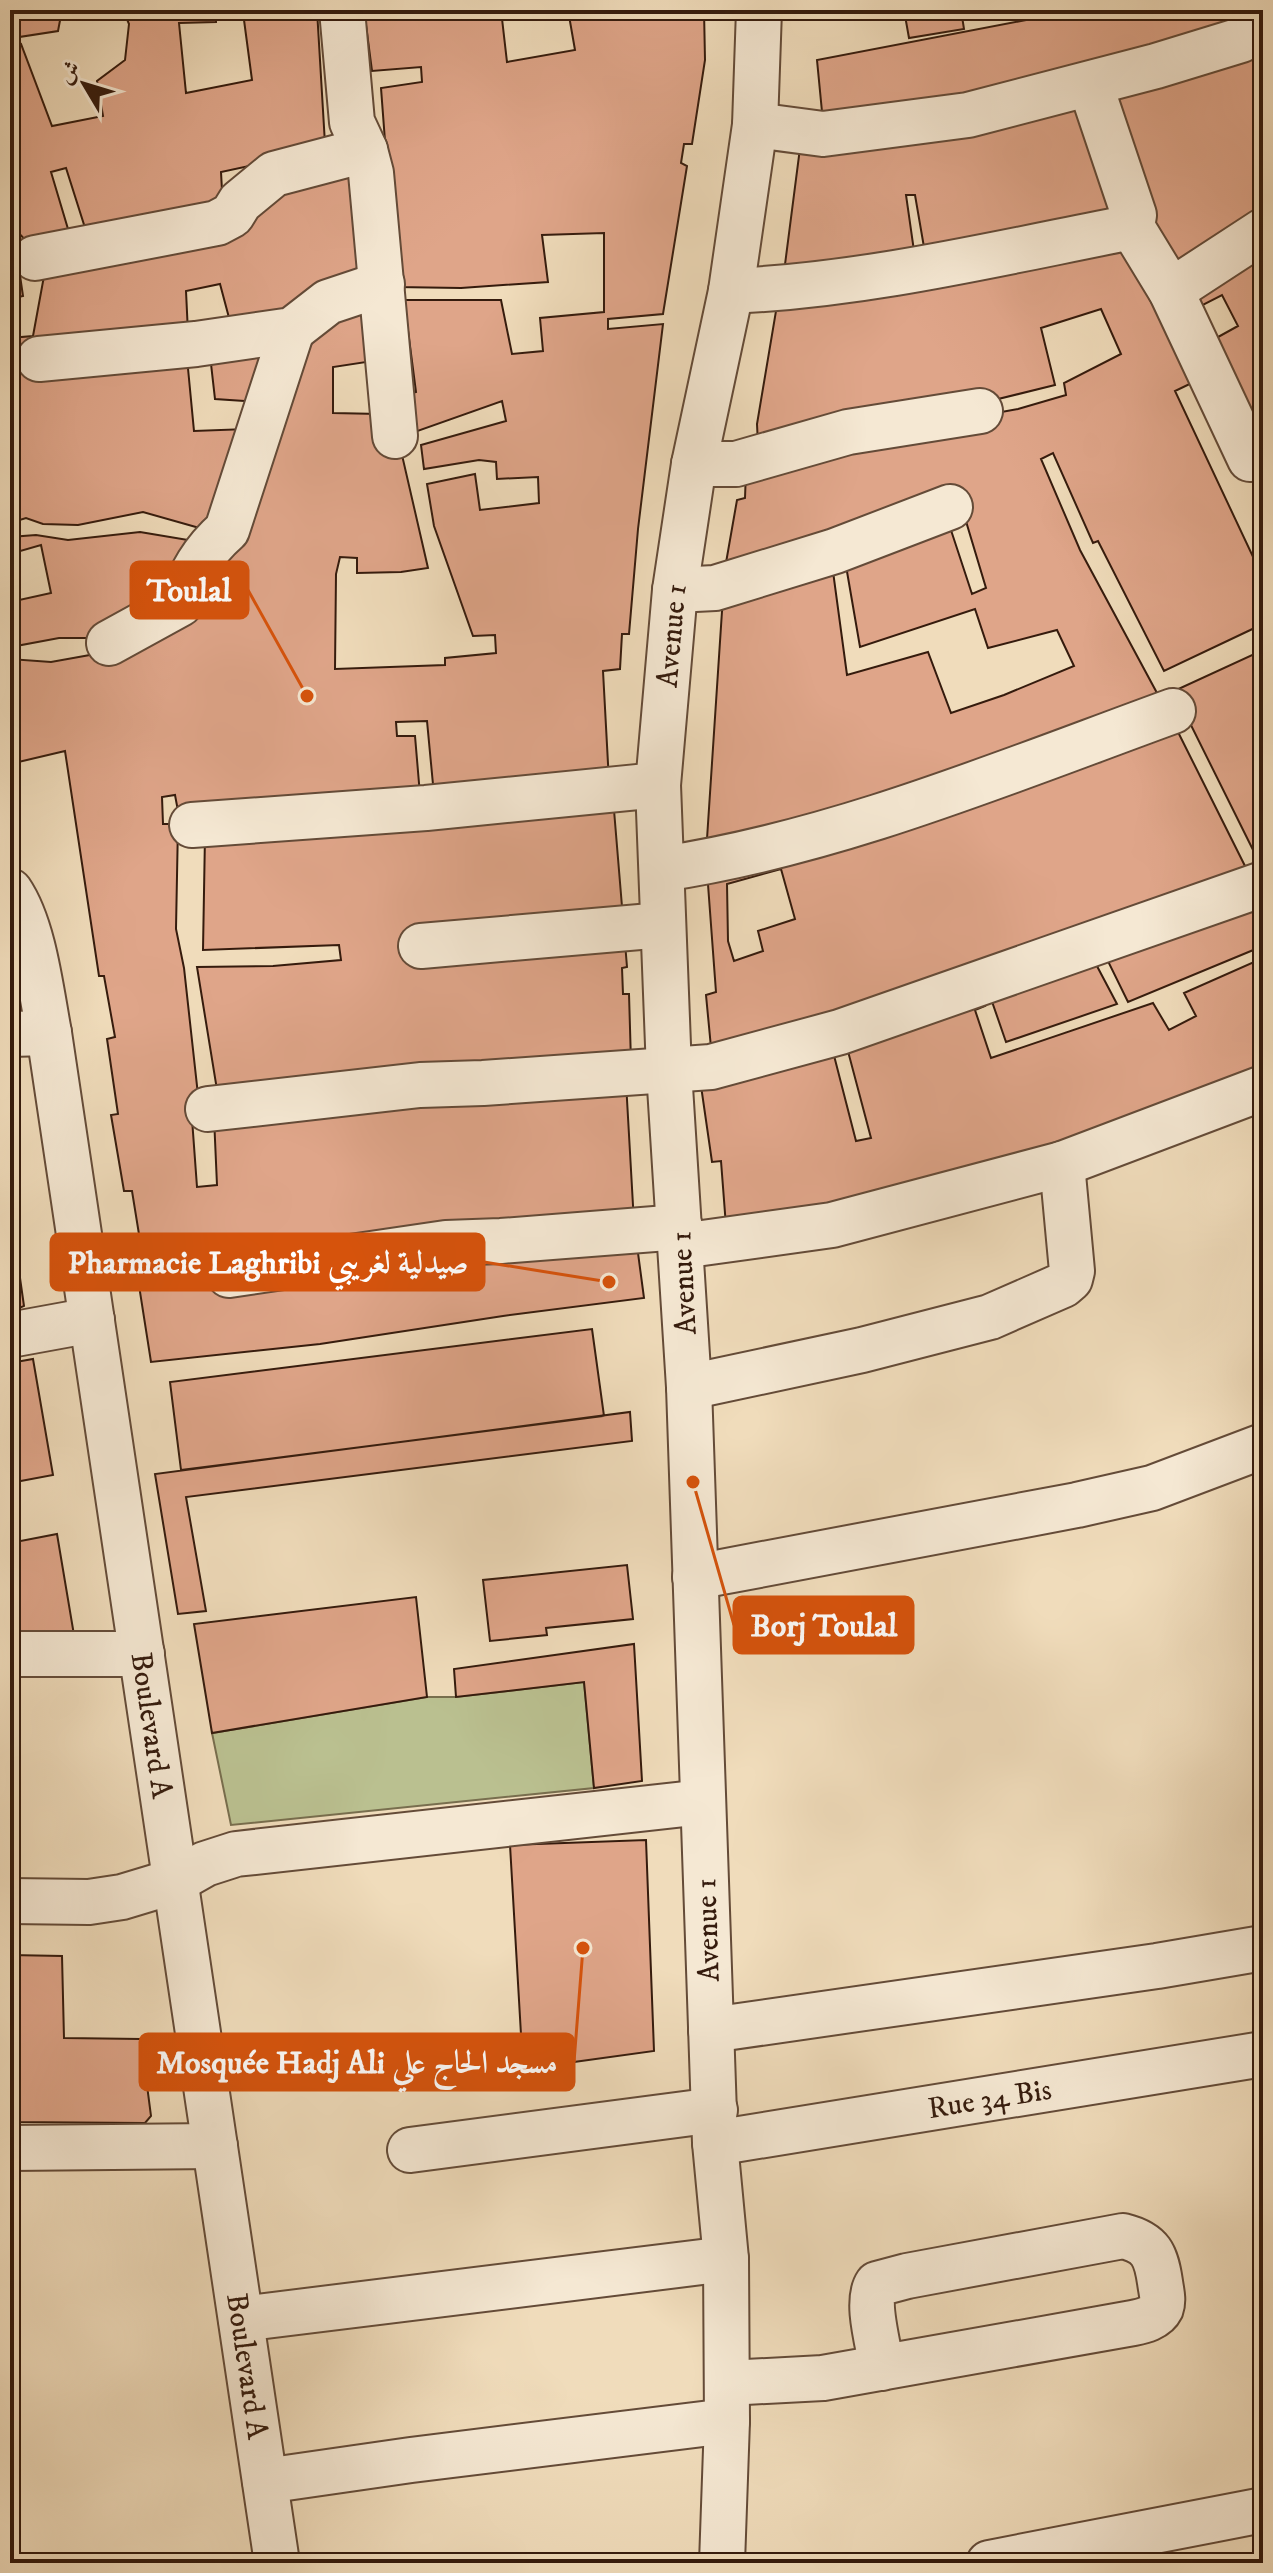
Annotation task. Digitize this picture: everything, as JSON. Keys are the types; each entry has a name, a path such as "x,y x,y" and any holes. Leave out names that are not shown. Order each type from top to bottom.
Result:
{"street":[{"path":"342,10 352,122 365,150 371,173 395,436"},
{"name":"Avenue 1","path":"722,2563 727,2402 726,2259 715,2127 689,1387 669,1071 658,785 675,590 694,464 731,291 755,125 759,10"},
{"path":"755,125 823,134 968,115 1090,84 1241,40 1263,28"},
{"path":"1090,84 1134,215 1132,227 1171,291 1250,459"},
{"path":"35,258 217,223 232,215 240,202 274,174 365,150"},
{"path":"731,291 853,281 1132,227"},
{"path":"1171,291 1263,231"},
{"path":"39,359 196,344 292,330 328,302 382,284"},
{"path":"109,643 180,604 188,579 209,546 227,530 292,330"},
{"path":"694,464 736,464 848,432 980,411"},
{"path":"675,590 715,588 835,551 950,507"},
{"path":"662,869 712,862 813,836 961,788 1173,711"},
{"path":"192,825 426,808 658,785"},
{"path":"208,1109 420,1085 711,1067 840,1032 1263,884"},
{"name":"Boulevard A","path":"10,891 17,900 33,949 30,1033 92,1320 277,2563"},
{"path":"421,946 663,925"},
{"path":"229,1275 446,1243 680,1236 832,1225 1062,1164 1263,1088"},
{"path":"689,1387 862,1350 990,1317 1063,1285 1070,1279 1072,1271 1062,1164"},
{"path":"10,1335 92,1320"},
{"path":"695,1577 1152,1488 1263,1446"},
{"path":"10,1654 142,1654"},
{"path":"10,1901 89,1902 122,1897 175,1881 205,1864 236,1854 703,1802"},
{"path":"711,2030 1263,1948"},
{"name":"Rue 34 Bis","path":"410,2150 715,2127 1263,2054"},
{"path":"10,2148 215,2146"},
{"path":"265,2481 411,2460 727,2402 823,2378 882,2368 1147,2320 1161,2307 1163,2298 1157,2259 1144,2245 1123,2236 883,2282 874,2286 872,2300 882,2368"},
{"path":"241,2319 726,2259"},
{"path":"989,2563 1263,2510"}],"green space":[{"path":"584,1682 594,1788 231,1825 212,1733 427,1697 456,1697"}],"building":[{"path":"12,10 62,10 58,31 19,37"},
{"path":"123,10 216,10 216,22 179,23 186,93 252,80 244,20 317,10 325,144 272,161 221,172 223,209 87,234 66,168 51,172 71,239 32,247 10,224 10,46 21,44 52,126 103,116 97,81 125,60 129,24"},
{"path":"364,10 501,10 507,62 575,50 568,10 704,10 705,60 692,144 684,144 681,163 687,166 663,314 608,319 608,329 663,324 638,529 629,634 622,634 620,669 603,671 609,782 434,795 427,721 396,722 397,736 415,736 420,795 178,811 175,795 162,797 163,824 178,824 176,929 184,968 199,1104 191,1105 197,1187 217,1185 214,1117 626,1082 634,1223 644,1298 320,1344 151,1362 135,1260 143,1259 132,1191 124,1191 111,1115 118,1114 107,1039 115,1037 104,976 99,976 65,751 10,764 10,659 51,662 112,651 194,610 317,327 368,307 373,361 333,367 333,413 380,414 402,455 428,568 357,573 357,558 340,557 336,574 335,669 445,665 445,658 496,653 495,635 473,636 434,526 427,484 475,474 480,510 539,503 538,477 497,479 496,462 479,460 424,469 421,445 506,421 502,401 412,433 408,394 416,392 404,300 501,300 512,354 543,351 540,318 604,312 604,233 542,235 548,282 461,288 396,287 381,88 422,82 421,67 372,71"},
{"path":"904,10 961,10 964,29 909,38"},
{"path":"1078,10 1232,10 1238,30 1089,69 823,122 817,60"},
{"path":"1263,40 1263,216 1170,278 1104,93"},
{"path":"1086,98 1122,218 925,253 915,195 906,195 915,258 783,280 800,148"},
{"path":"363,176 363,274 311,300 232,329 220,284 186,291 188,333 33,350 10,365 10,338 33,336 44,276 323,180"},
{"path":"1124,238 1198,380 1175,391 1263,578 1263,624 1164,671 1098,541 1093,543 1053,453 1041,459 1080,550 1164,706 706,854 723,596 832,564 847,675 928,652 951,713 1074,666 1057,630 988,648 975,609 860,647 845,560 947,518 972,594 986,588 959,498 724,574 737,500 745,498 746,471 853,439 1018,409 1066,395 1064,383 1121,354 1101,309 1041,328 1055,385 986,402 758,445 757,424 778,299"},
{"path":"1263,243 1263,415 1247,423 1209,342 1238,326 1222,295 1193,310 1184,295"},
{"path":"17,255 23,296 10,299 10,256"},
{"path":"275,342 258,402 215,399 210,355"},
{"path":"187,358 194,431 247,429 210,531 143,512 78,525 43,524 26,518 10,523 10,375 47,367"},
{"path":"140,532 194,541 171,598 90,638 59,638 16,646 10,625 10,602 51,593 41,545 10,554 10,537 36,535 68,540"},
{"path":"1263,650 1263,870 1174,691"},
{"path":"1173,722 1250,876 712,1058 706,995 716,992 707,871","holes":["781,869 795,919 758,931 763,951 734,961 728,941 727,884"]},
{"path":"613,798 627,967 622,968 623,994 629,994 631,1062 218,1096 197,967 273,966 341,960 339,945 203,950 205,835"},
{"path":"1263,905 1263,946 1128,1002 1102,949"},
{"path":"1089,951 1117,1004 1006,1042 988,990"},
{"path":"1263,958 1263,1077 1010,1164 726,1226 721,1161 712,1162 700,1079 830,1040 856,1141 871,1138 845,1040 979,991 985,1006 975,1010 991,1058 1153,1003 1169,1030 1196,1016 1184,993"},
{"path":"10,1208 24,1306 10,1312"},
{"path":"592,1329 604,1416 181,1470 170,1382"},
{"path":"33,1359 53,1475 10,1483 10,1363"},
{"path":"630,1412 632,1441 186,1497 206,1611 178,1614 155,1474"},
{"path":"57,1534 74,1635 10,1635 10,1543"},
{"path":"627,1565 633,1619 546,1628 547,1635 490,1641 483,1580"},
{"path":"416,1597 427,1697 212,1733 194,1624"},
{"path":"634,1644 642,1781 594,1788 584,1682 456,1697 454,1669"},
{"path":"646,1840 654,2051 523,2069 510,1845"},
{"path":"10,1955 62,1956 64,2038 141,2039 151,2116 145,2123 10,2122"}],"place":[{"name":"Toulal","path":"307,696"},
{"name":"Pharmacie Laghribi صيدلية لغريبي","path":"609,1282"},
{"name":"Borj Toulal","path":"693,1482"},
{"name":"Mosquée Hadj Ali مسجد الحاج علي","path":"583,1948"}]}
